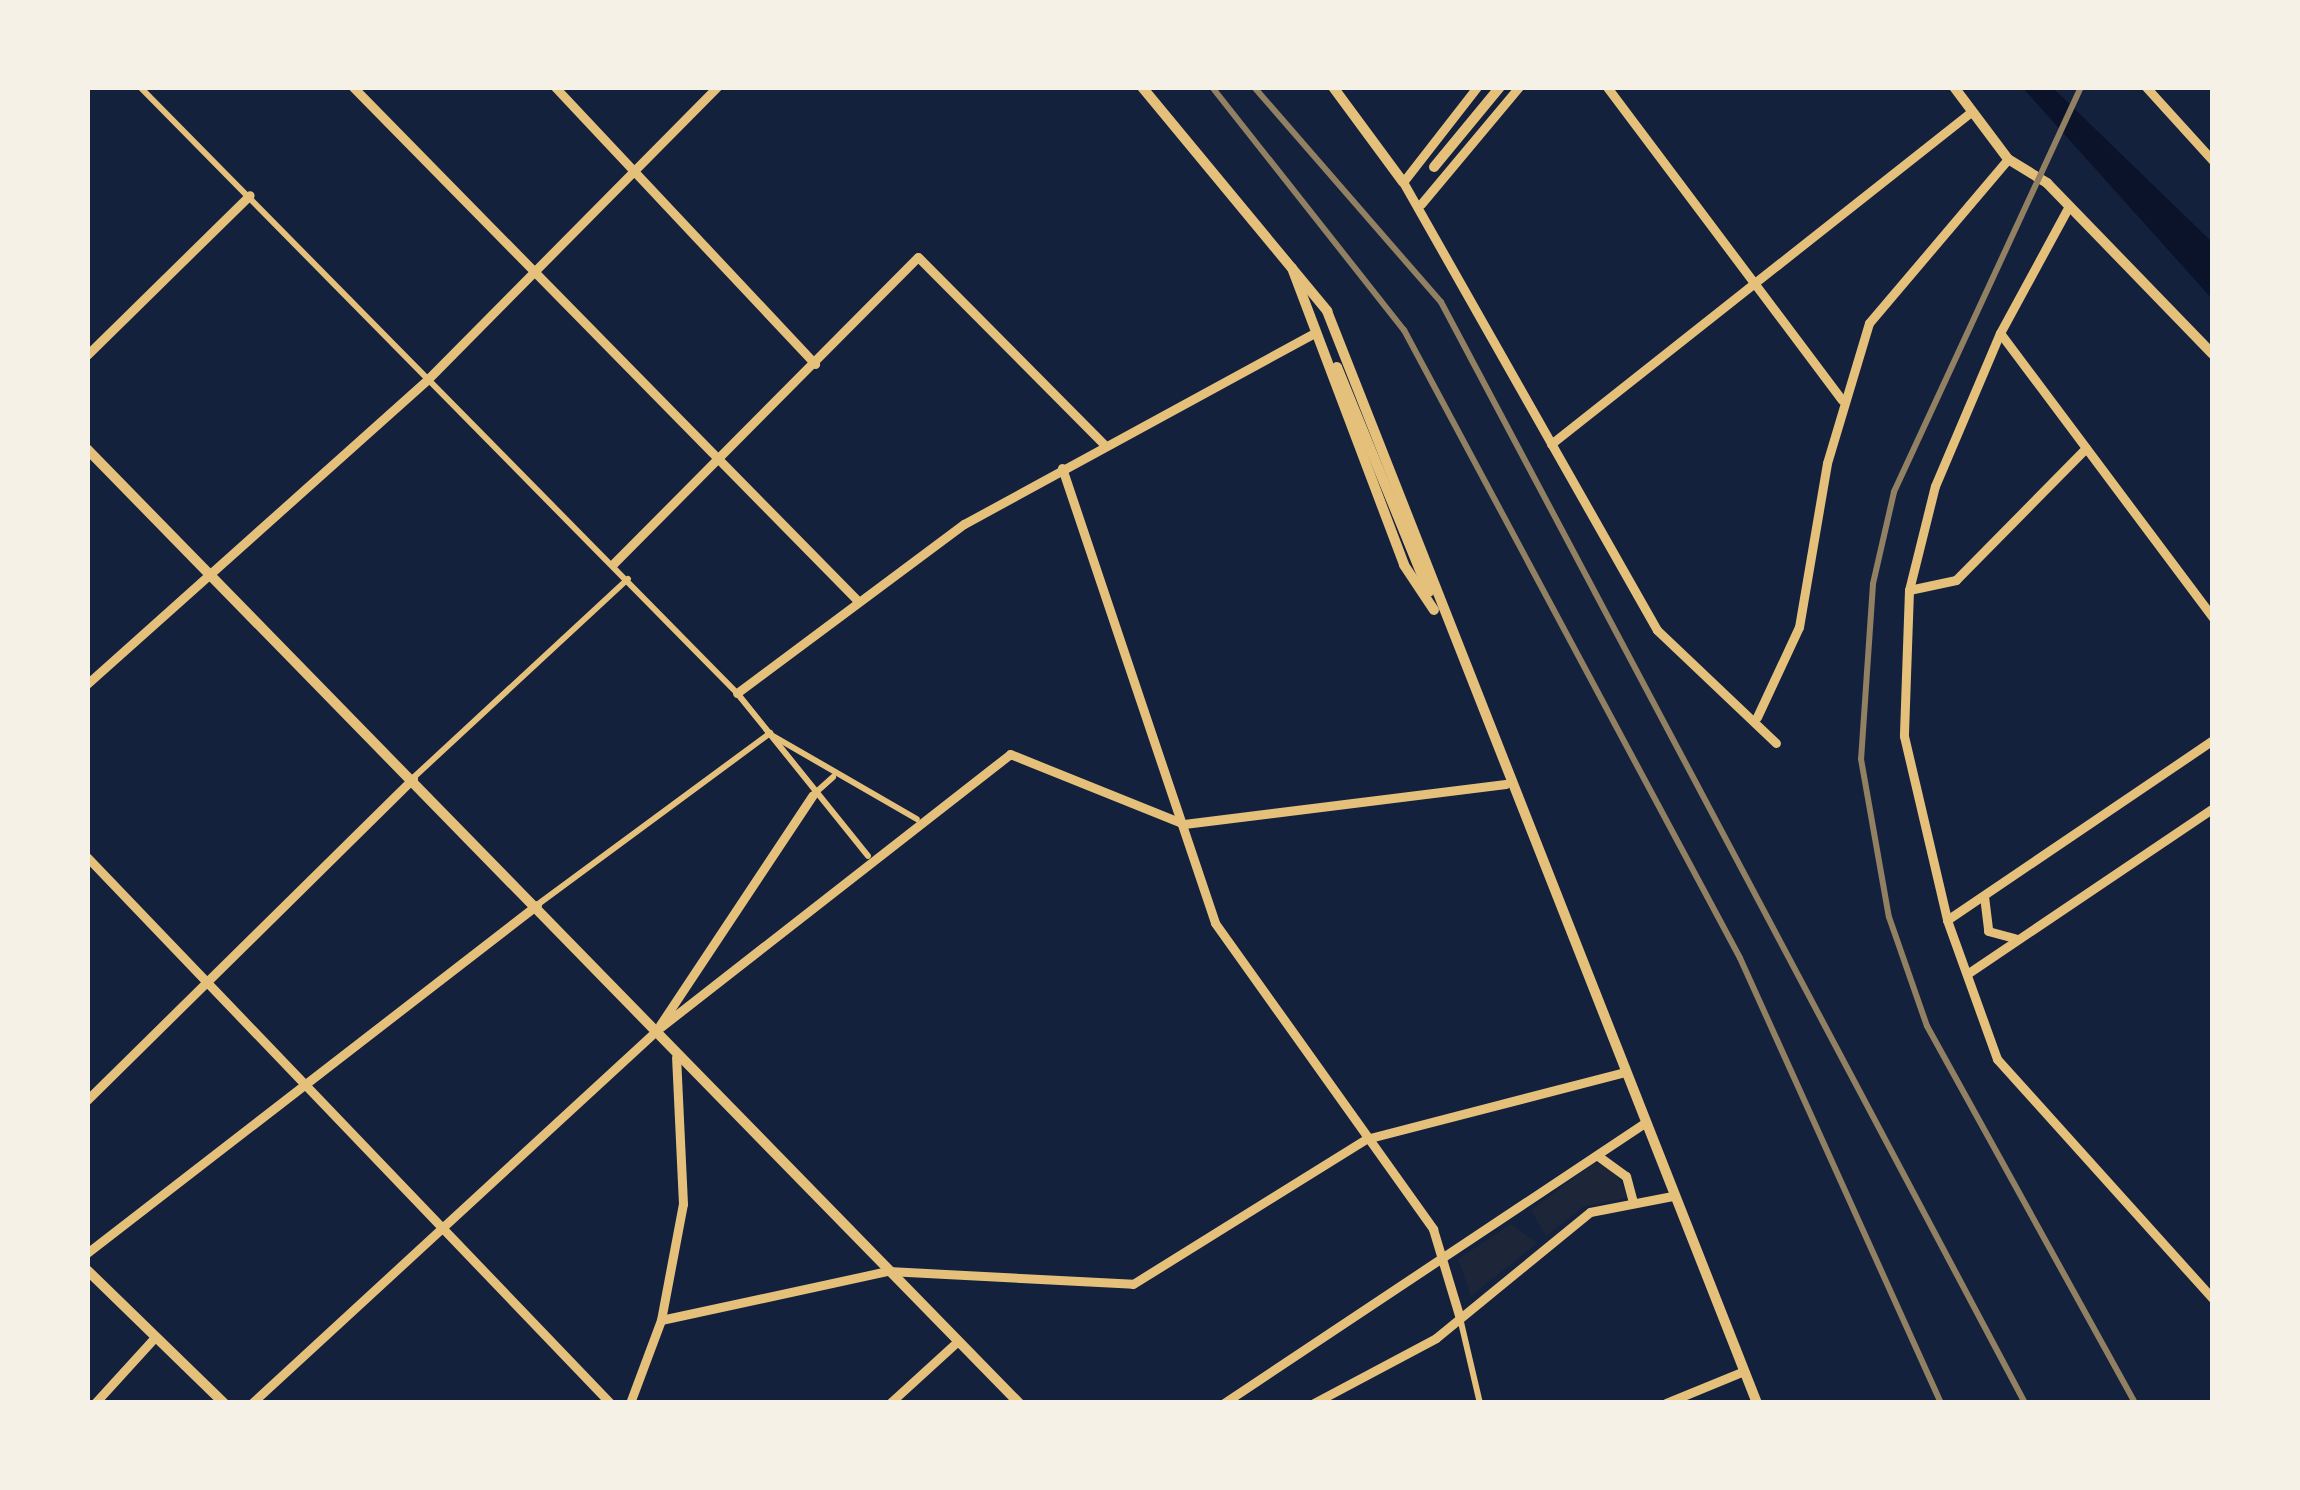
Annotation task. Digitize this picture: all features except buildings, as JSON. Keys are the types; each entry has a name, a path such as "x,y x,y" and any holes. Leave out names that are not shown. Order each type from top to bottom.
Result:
{"street":[{"path":"140,87 614,563 737,693 813,795 868,856"},
{"path":"353,87 856,599"},
{"path":"555,87 815,364"},
{"path":"87,684 216,576 428,379 531,267 717,87"},
{"path":"1142,87 1289,258 1352,366 1424,547 1439,617"},
{"path":"1333,87 1421,204 1658,630 1757,717 1776,743"},
{"path":"1403,182 1477,87"},
{"path":"1434,167 1500,87"},
{"path":"1421,204 1519,87"},
{"path":"1607,87 1842,400"},
{"path":"1954,87 2008,159 2069,206 2213,354"},
{"path":"2146,87 2213,161"},
{"path":"1551,444 1749,279 1971,112"},
{"path":"1757,717 1799,627 1842,400 1869,323 2008,159"},
{"path":"87,355 250,195"},
{"path":"2069,206 2000,334 1935,486 1909,590 1904,736 1947,920 2008,1075 2213,1299"},
{"path":"614,563 918,257 1104,443"},
{"path":"1289,258 1312,334 1404,565 1439,617"},
{"path":"737,693 856,599 1062,468 1312,334"},
{"path":"2000,334 2213,618"},
{"path":"1337,367 1757,1403"},
{"path":"1909,590 1956,580 2086,448"},
{"path":"87,449 216,576 657,1030 676,1057 1018,1403"},
{"path":"1062,468 1215,923 1444,1256 1480,1403"},
{"path":"87,1100 210,985 412,778 628,579"},
{"path":"770,734 833,777 917,819"},
{"path":"87,1253 308,1088 537,905 770,734"},
{"path":"1947,920 2213,740"},
{"path":"252,1403 657,1030 868,856 1010,754 1184,824 1506,784"},
{"path":"657,1030 813,795 833,777"},
{"path":"1967,974 2213,808"},
{"path":"87,856 610,1403"},
{"path":"1984,896 1988,931 2018,938"},
{"path":"630,1403 661,1320 683,1204 676,1057"},
{"path":"661,1320 888,1271 1133,1284 1366,1139 1622,1072"},
{"path":"1224,1403 1643,1124"},
{"path":"1598,1156 1620,1168 1633,1203"},
{"path":"1314,1403 1355,1372 1395,1365 1591,1211 1672,1196"},
{"path":"87,1270 224,1403"},
{"path":"95,1403 155,1337"},
{"path":"890,1403 958,1342"},
{"path":"1666,1403 1744,1372"}],"shaded area":[{"path":"2022,87 2052,87 2213,243 2213,300"},
{"path":"1594,1163 1614,1169 1628,1198 1584,1206 1546,1236 1531,1210"},
{"path":"1511,1224 1537,1243 1471,1296 1458,1259"}],"railway":[{"path":"1212,87 1404,330 1740,958 1941,1403"},
{"path":"1254,87 1441,302 2025,1403"},
{"path":"2081,87 1894,492 1873,584 1861,759 1889,917 1927,1026 2135,1403"}]}
